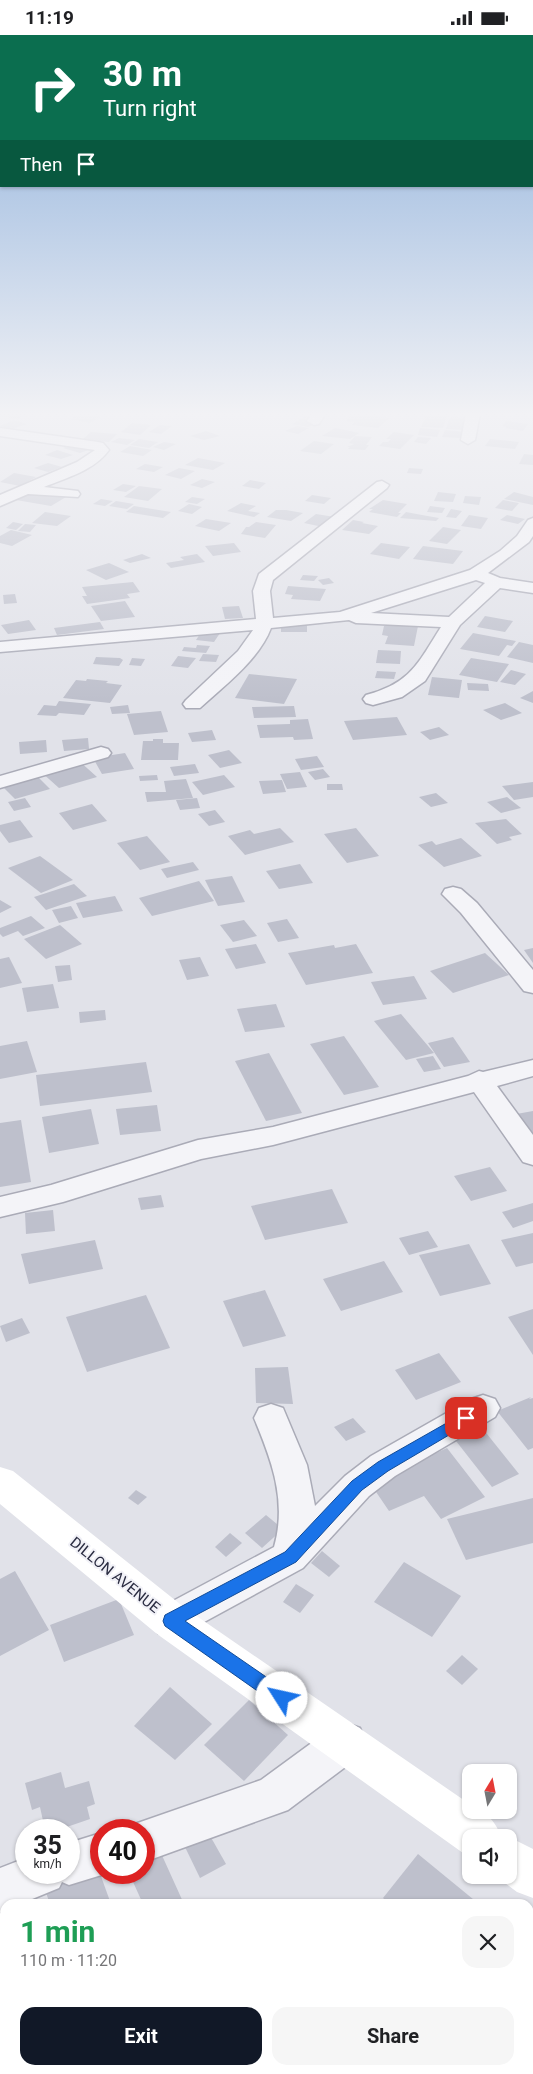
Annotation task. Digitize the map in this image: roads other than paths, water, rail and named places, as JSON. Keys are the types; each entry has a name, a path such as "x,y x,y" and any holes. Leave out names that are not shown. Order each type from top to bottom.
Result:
{"street":[{"path":"193,704 253,645 264,623 260,589 265,578 352,509"},
{"path":"341,617 441,587 476,574 506,554 523,539 533,523"},
{"path":"476,574 496,582 533,588"},
{"path":"373,699 394,693 418,677 453,622 496,582"},
{"path":"0,647 341,617 453,622"},
{"path":"0,782 101,753"},
{"path":"452,894 469,908 533,986"},
{"path":"0,1207 53,1195 198,1151 273,1136 533,1068"},
{"path":"479,1081 533,1155"},
{"path":"171,1621 290,1557 357,1486 383,1467 483,1408"},
{"path":"271,1418 286,1452 296,1485 298,1517 290,1557"},
{"name":"DILLON AVENUE","path":"0,1482 171,1621 468,1829"},
{"path":"155,1837 273,1796 346,1742"},
{"path":"517,1865 533,1876"},
{"path":"0,1889 15,1884"}]}
